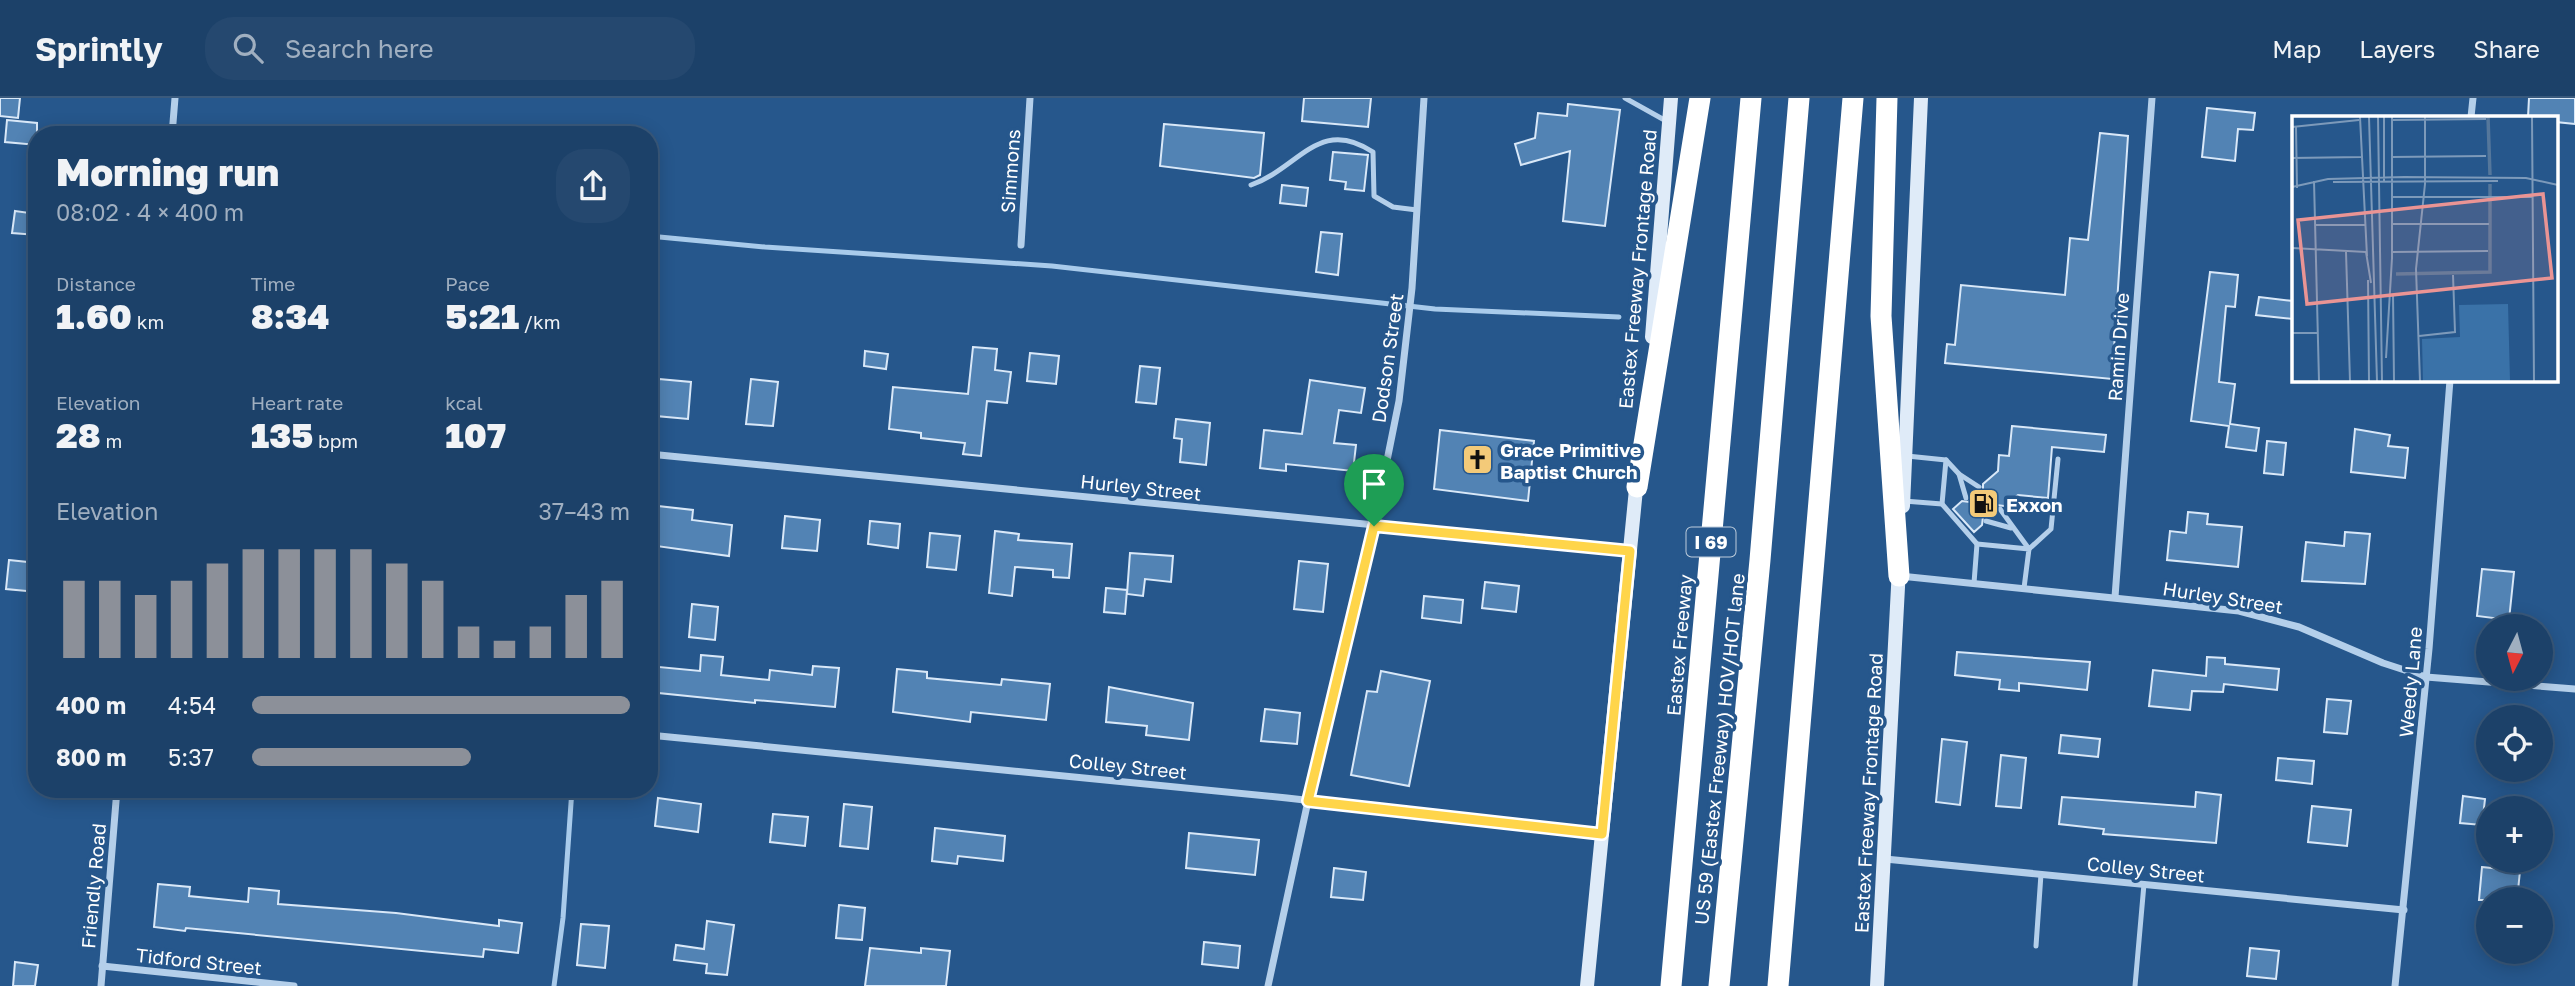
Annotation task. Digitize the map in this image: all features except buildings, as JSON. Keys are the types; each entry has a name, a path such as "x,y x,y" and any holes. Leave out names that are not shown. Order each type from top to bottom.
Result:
{"highway":[{"path":"1637,487 1700,98"},
{"name":"Eastex Freeway","path":"1671,986 1751,98"},
{"name":"US 59 (Eastex Freeway) HOV/HOT lane","path":"1719,986 1799,98"},
{"path":"1778,986 1853,98"},
{"path":"1887,98 1881,316 1899,576"},
{"name":"I 69","path":"1728,986 1738,781"}],"main road":[{"name":"Eastex Freeway Frontage Road","path":"1587,986 1637,487 1671,98"},
{"name":"Eastex Freeway Frontage Road","path":"1877,986 1921,98"}],"street":[{"path":"173,126 175,98"},
{"name":"Simmons","path":"1021,246 1030,98"},
{"name":"Dodson Street","path":"1268,986 1308,801 1374,526 1399,401 1412,288 1424,98"},
{"name":"Ramin Drive","path":"2115,597 2152,98"},
{"path":"2471,116 2473,98"},
{"name":"Weedy Lane","path":"2395,986 2426,677 2451,382"},
{"name":"Hurley Street","path":"658,455 1630,551"},
{"name":"Hurley Street","path":"1899,576 2115,597 2270,617 2383,663 2426,677 2575,689"},
{"name":"Colley Street","path":"658,736 1308,801 1602,834"},
{"name":"Friendly Road","path":"101,986 116,798"},
{"name":"Colley Street","path":"1885,859 2404,910"},
{"name":"Tidford Street","path":"102,966 293,986"}],"lane":[{"path":"1625,98 1669,122"},
{"path":"1251,185 1271,178 1315,143 1336,138 1359,142 1373,152 1374,196 1393,207 1417,210"},
{"path":"1905,456 1946,460 1959,474 1979,486"},
{"path":"2024,588 2029,549 2051,529 2059,459"},
{"path":"1942,504 1946,460"},
{"path":"1959,474 1966,498"},
{"path":"1903,501 1942,504 1977,544 2029,549"},
{"path":"2000,509 2011,528 2029,549"},
{"path":"1986,521 2011,528"},
{"path":"1974,583 1977,544"},
{"path":"2036,946 2041,874"},
{"path":"2135,986 2144,884"}],"waterway":[{"path":"658,237 765,247 1052,266 1435,309 1619,317"},
{"path":"554,986 563,918 571,798"}],"place":[{"name":"Grace Primitive Baptist Church","path":"1477,460"},
{"name":"Exxon","path":"1983,504"}],"route":[{"path":"1374,526 1630,551 1602,834 1308,801 1374,526"}]}
